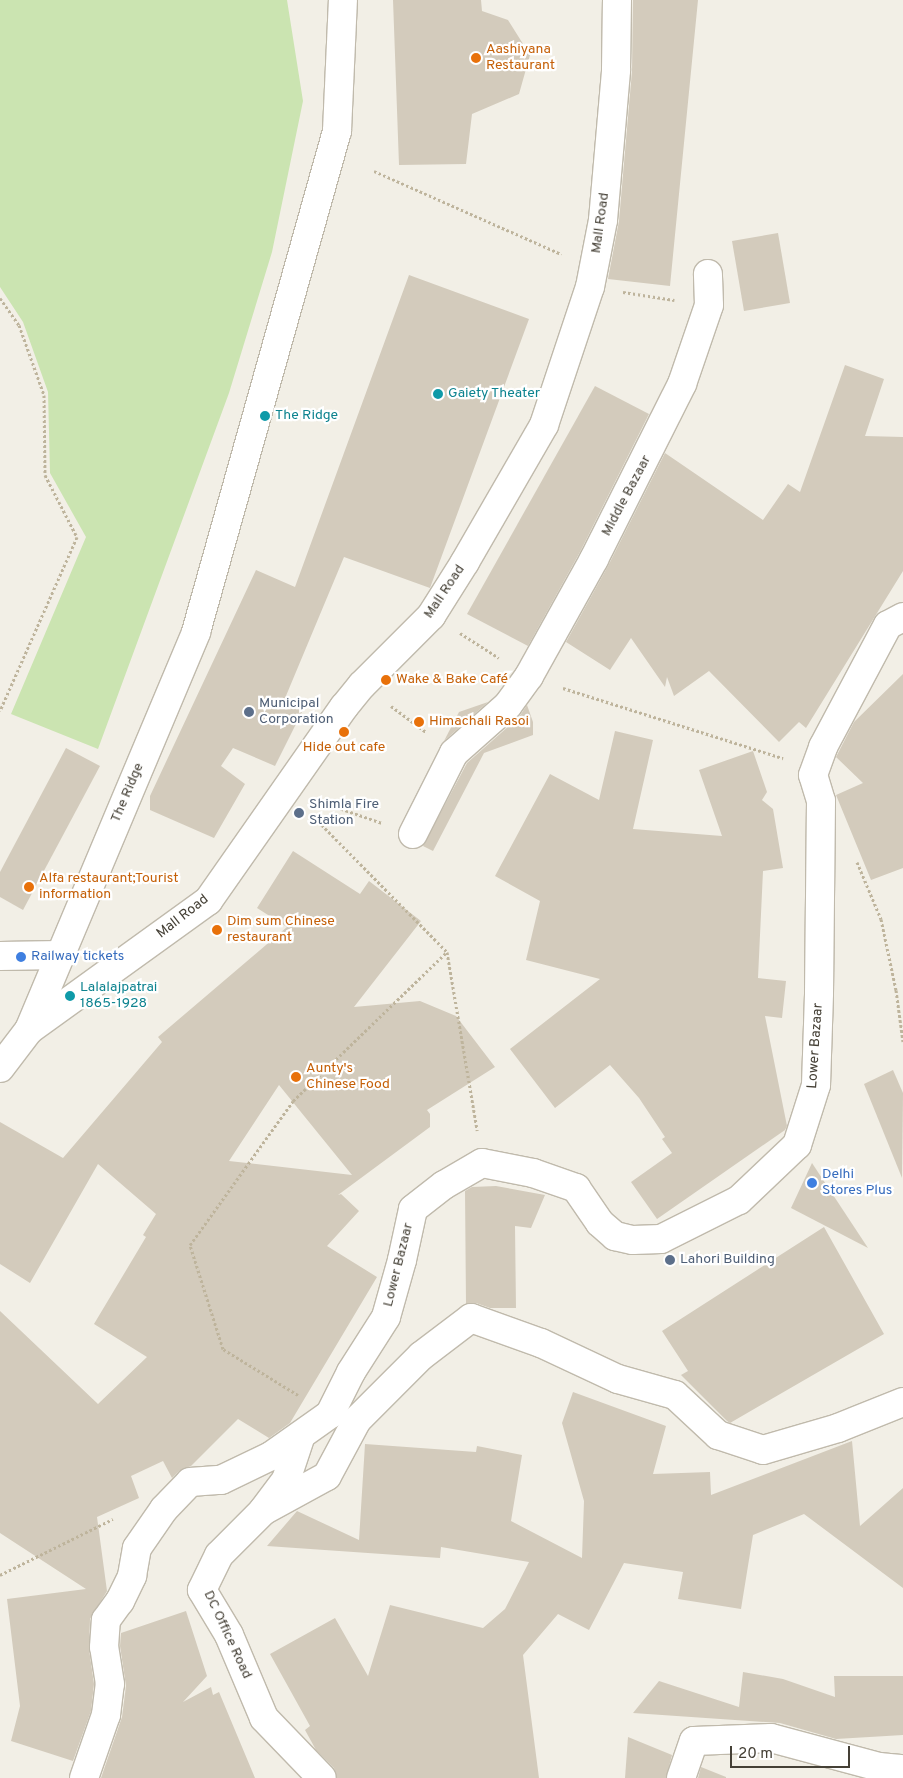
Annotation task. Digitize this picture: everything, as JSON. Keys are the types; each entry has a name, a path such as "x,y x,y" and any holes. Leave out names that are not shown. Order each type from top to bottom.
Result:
{"street":[{"name":"The Ridge","path":"29,1030 196,632 336,130 343,0"},
{"name":"Mall Road","path":"0,1068 29,1030 208,901 286,789 362,685 431,616 544,425 592,278 603,220 616,70 617,0"},
{"name":"Middle Bazaar","path":"454,752 508,705 529,676 651,449 682,384 709,305 708,274"},
{"name":"Lower Bazaar","path":"84,1778 106,1714 110,1684 104,1647 106,1620 120,1601 132,1576 137,1548 164,1509 190,1482 222,1480 270,1456 300,1438 330,1414 351,1372 386,1317 402,1260 413,1209 444,1185 482,1163 532,1172 576,1188 600,1223 615,1236 633,1240 661,1239 739,1200 797,1145 816,1085 821,801 812,775 822,747 888,625 903,618"},
{"path":"413,834 454,752"},
{"path":"0,956 60,955"},
{"path":"263,1511 326,1476 357,1420 421,1356 471,1318 541,1342 618,1379 675,1395 718,1435 763,1450 838,1428 903,1402"},
{"name":"DC Office Road","path":"300,1438 286,1480 263,1511 219,1555 202,1590 229,1635 264,1718 312,1770 322,1778"},
{"path":"681,1778 694,1741 771,1738 879,1767 903,1769"}],"path":[{"path":"374,171 592,278 709,305"},
{"path":"0,298 19,325 44,395 45,475 77,537 0,711"},
{"path":"431,616 529,676 788,759 822,747"},
{"path":"362,685 454,752"},
{"path":"286,789 413,834"},
{"path":"286,789 447,952 482,1163"},
{"path":"854,854 881,919 896,990 903,1042"},
{"path":"330,1414 223,1349 190,1245 293,1101 447,952"},
{"path":"0,1575 121,1516"}],"green space":[{"path":"0,0 287,0 303,101 272,252 229,393 98,749 11,714 86,537 50,473 48,392 23,322 0,287"}],"building":[{"path":"393,0 481,0 482,11 508,20 530,55 519,94 472,114 466,164 399,165"},
{"path":"633,0 698,0 670,286 608,279 619,221 632,71"},
{"path":"778,233 790,303 744,311 732,241"},
{"path":"409,275 529,319 430,588 344,557 283,703 303,710 275,766 233,748 221,766 245,784 214,838 150,810 150,796 256,570 295,587"},
{"path":"845,365 884,379 865,436 903,437 903,571 806,728 799,722 779,742 709,671 674,696 667,677 665,687 631,638 610,670 566,642 608,566 665,453 763,520 788,484 800,492"},
{"path":"595,386 649,414 580,552 528,646 467,614"},
{"path":"903,674 903,868 871,880 836,795 863,783 836,757 854,722"},
{"path":"488,702 444,741 459,712"},
{"path":"527,705 533,722 533,735 484,753 433,851 423,846 467,763 519,717"},
{"path":"615,731 653,740 633,829 722,836 699,770 753,751 767,792 762,800 773,809 783,868 763,871 758,978 786,981 782,1018 765,1016 787,1126 785,1130 657,1219 631,1182 672,1153 662,1139 665,1137 639,1098 610,1065 555,1108 510,1049 600,979 526,960 540,901 495,876 550,774 599,800"},
{"path":"66,748 100,766 23,910 0,897 0,872"},
{"path":"293,851 360,894 369,881 421,921 354,1007 420,1001 456,1016 495,1067 427,1110 430,1114 430,1127 338,1195 341,1194 359,1211 327,1246 377,1277 290,1423 269,1438 238,1419 191,1466 179,1471 172,1478 163,1461 131,1476 139,1498 97,1517 107,1591 90,1619 89,1649 94,1684 91,1711 73,1761 11,1741 20,1706 7,1599 86,1589 0,1533 0,1311 98,1404 147,1357 94,1324 146,1237 143,1235 156,1214 98,1164 30,1283 0,1264 0,1122 63,1158 162,1042 158,1037 287,927 257,908","holes":["279,1085 352,1175 229,1161"]},
{"path":"893,1070 903,1093 902,1178 864,1084"},
{"path":"812,1163 868,1248 791,1208"},
{"path":"496,1186 545,1195 531,1228 515,1226 516,1308 490,1308 476,1303 466,1304 465,1191 472,1187"},
{"path":"824,1227 884,1334 730,1423 681,1375 688,1371 662,1331"},
{"path":"573,1392 666,1426 653,1474 710,1472 711,1495 852,1441 860,1526 903,1488 903,1588 804,1514 753,1535 741,1609 678,1599 683,1572 624,1563 589,1630 558,1614 523,1655 539,1778 337,1778 334,1768 316,1750 305,1730 310,1726 270,1654 335,1618 368,1676 390,1605 483,1628 505,1609 529,1562 441,1547 440,1558 267,1546 297,1511 359,1540 365,1444 476,1452 477,1446 522,1455 511,1521 582,1558 584,1501 562,1423"},
{"path":"186,1611 207,1676 183,1702 211,1687 213,1695 219,1692 255,1778 101,1778 122,1717 126,1686 120,1646 121,1633"},
{"path":"743,1672 783,1679 835,1697 834,1676 903,1676 903,1735 836,1739 780,1723 633,1713 659,1681 739,1707"},
{"path":"628,1737 672,1755 666,1778 625,1778"},
{"path":"701,1767 726,1777 726,1778 698,1778"}],"place":[{"name":"Aashiyana Restaurant","path":"476,58"},
{"name":"Gaiety Theater","path":"438,394"},
{"name":"The Ridge","path":"265,416"},
{"name":"Wake & Bake Café","path":"386,680"},
{"name":"Municipal Corporation","path":"249,712"},
{"name":"Himachali Rasoi","path":"419,722"},
{"name":"Hide out cafe","path":"344,732"},
{"name":"Shimla Fire Station","path":"299,813"},
{"name":"Alfa restaurant;Tourist information","path":"29,887"},
{"name":"Dim sum Chinese restaurant","path":"217,930"},
{"name":"Railway tickets","path":"21,957"},
{"name":"Lalalajpatrai 1865-1928","path":"70,996"},
{"name":"Aunty's Chinese Food","path":"296,1077"},
{"name":"Delhi Stores Plus","path":"812,1183"},
{"name":"Lahori Building","path":"670,1260"}]}
